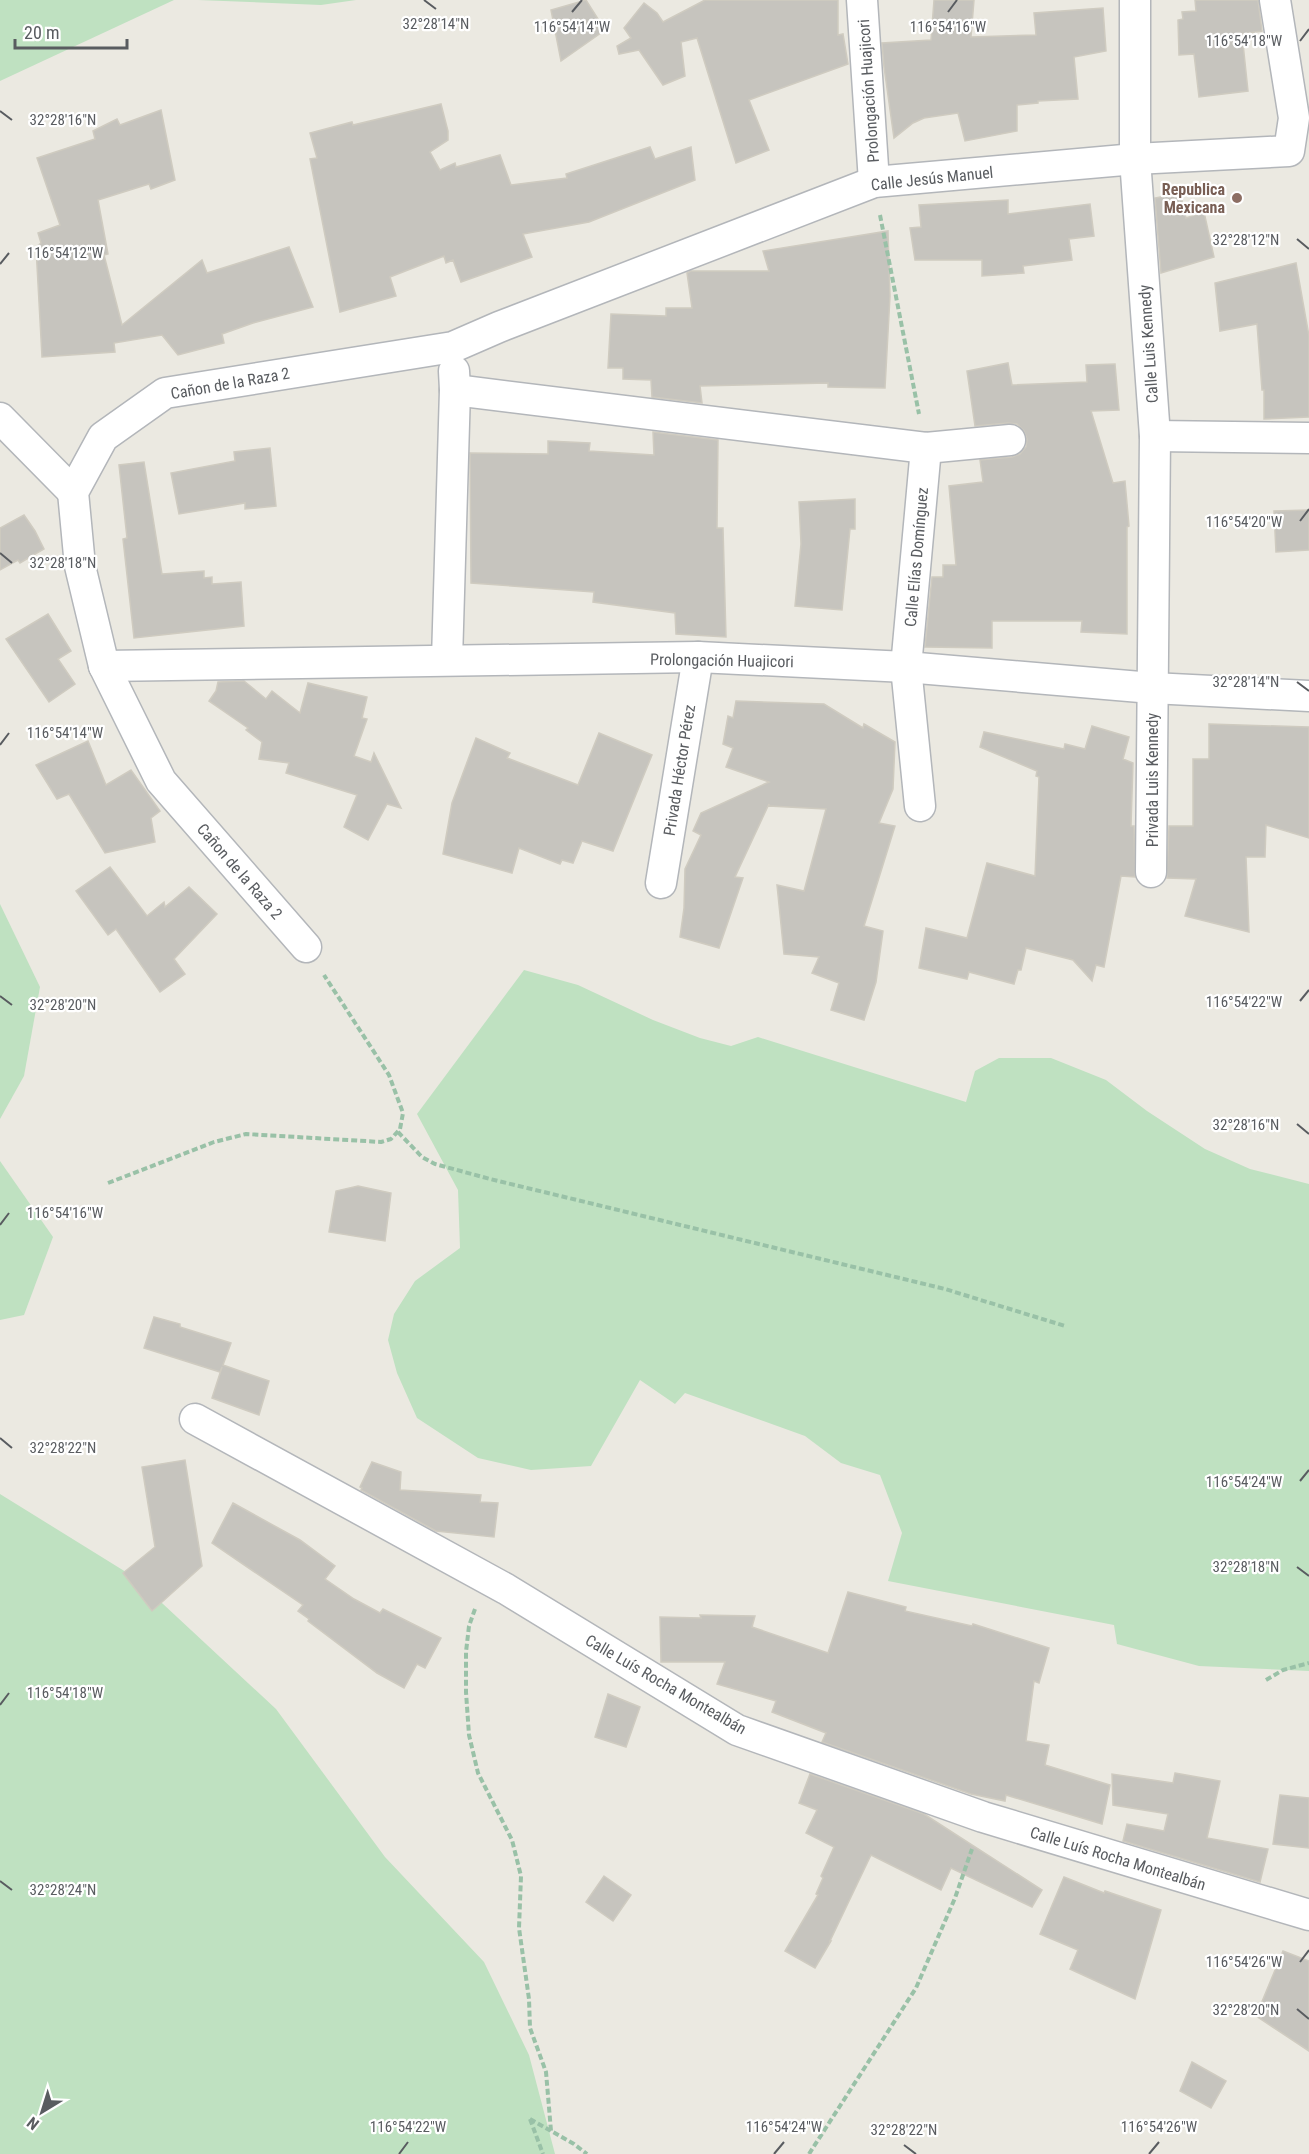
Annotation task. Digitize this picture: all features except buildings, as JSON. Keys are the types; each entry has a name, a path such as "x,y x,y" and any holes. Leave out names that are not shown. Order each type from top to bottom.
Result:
{"street":[{"name":"Prolongación Huajicori","path":"862,0 874,182"},
{"name":"Calle Luis Kennedy","path":"1135,0 1135,159 1155,436 1152,688"},
{"name":"Calle Jesús Manuel","path":"453,347 499,327 874,182 1135,159 1288,151 1294,118 1275,0"},
{"path":"447,660 455,390 453,347"},
{"name":"Cañon de la Raza 2","path":"306,946 161,781 104,666 80,566 73,492 103,437 165,393 453,347"},
{"path":"455,390 926,448 1010,440"},
{"path":"0,418 73,492"},
{"path":"1155,436 1309,438"},
{"name":"Calle Elías Domínguez","path":"920,806 906,667 926,448"},
{"name":"Prolongación Huajicori","path":"104,666 698,657 906,667 1152,688 1309,696"},
{"name":"Privada Héctor Pérez","path":"661,883 698,657"},
{"name":"Privada Luis Kennedy","path":"1151,872 1152,688"},
{"name":"Calle Luís Rocha Montealbán","path":"195,1419 485,1577 738,1730 984,1817 1309,1915"}],"path":[{"path":"874,182 926,448"},
{"path":"108,1183 214,1142 246,1134 381,1142 391,1139 398,1132 403,1113 389,1075 306,946"},
{"path":"398,1132 422,1157 435,1164 945,1289 1065,1326"},
{"path":"485,1577 469,1626 465,1692 469,1735 478,1773 512,1840 521,1876 519,1928 529,1999 530,2028 546,2072 551,2131"},
{"path":"1266,1680 1283,1670 1309,1663"},
{"path":"809,2154 916,1988 955,1898 984,1817"},
{"path":"543,2154 530,2119 586,2154"}],"green space":[{"path":"0,0 174,0 0,81"},
{"path":"198,0 356,0 321,5"},
{"path":"0,904 40,987 24,1076 0,1119"},
{"path":"524,970 578,985 653,1020 700,1038 731,1046 758,1037 966,1102 975,1071 999,1058 1051,1058 1106,1080 1147,1111 1205,1149 1250,1169 1309,1184 1309,1671 1199,1666 1117,1644 1114,1625 888,1581 902,1533 880,1475 841,1463 805,1436 685,1393 675,1404 640,1380 591,1466 531,1470 478,1458 417,1418 397,1373 388,1340 394,1314 415,1281 460,1248 458,1190 417,1114"},
{"path":"0,1161 53,1237 24,1315 0,1320"},
{"path":"0,1494 134,1577 276,1709 385,1857 484,1962 529,2055 555,2154 0,2154"}],"place":[{"name":"Republica Mexicana","path":"1237,198"}]}
